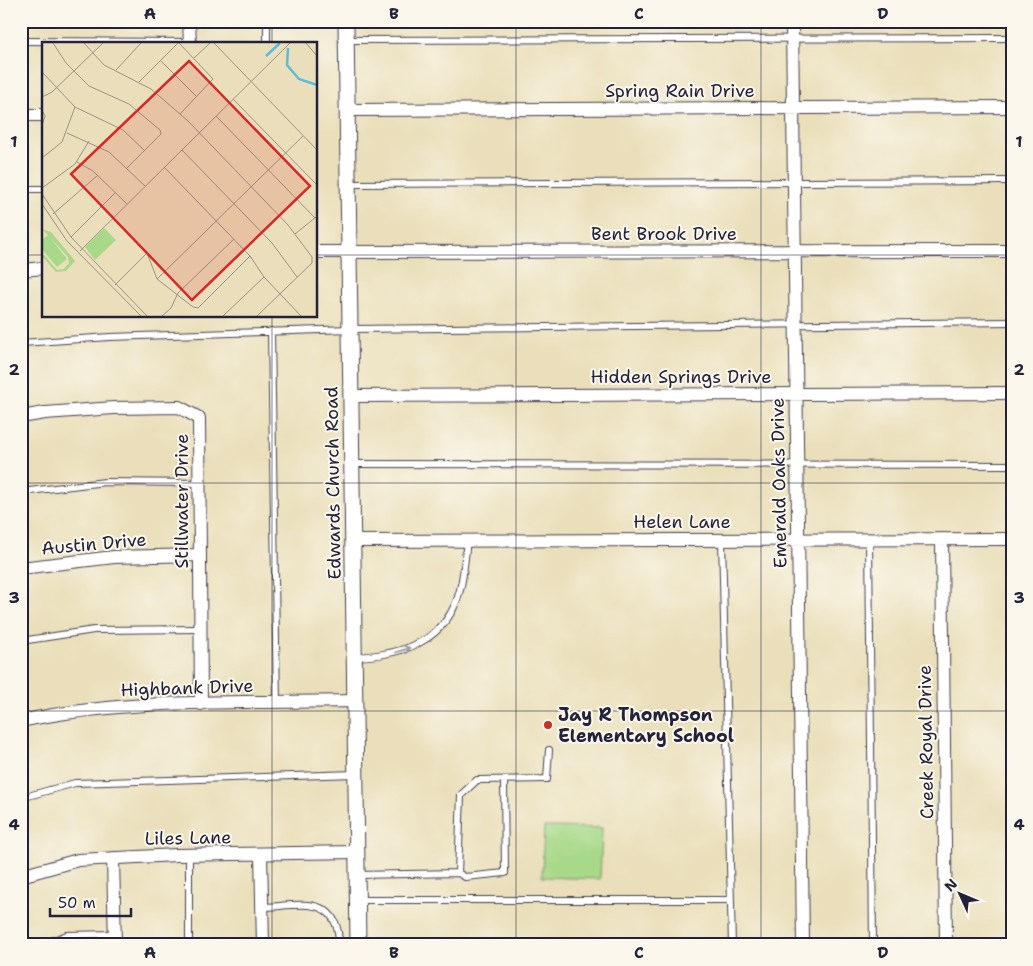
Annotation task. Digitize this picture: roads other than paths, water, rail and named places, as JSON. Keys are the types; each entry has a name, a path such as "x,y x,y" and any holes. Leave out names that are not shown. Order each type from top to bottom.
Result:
{"street":[{"path":"189,21 190,42"},
{"name":"Edwards Church Road","path":"346,21 358,945"},
{"name":"Emerald Oaks Drive","path":"792,21 803,945"},
{"name":"Spring Rain Drive","path":"348,110 1012,107"},
{"path":"21,115 42,115"},
{"name":"Bent Brook Drive","path":"318,252 1012,251"},
{"path":"21,270 42,268"},
{"name":"Hidden Springs Drive","path":"350,396 1012,393"},
{"name":"Stillwater Drive","path":"21,417 45,413 114,408 178,408 189,411 199,418 201,704"},
{"name":"Creek Royal Drive","path":"942,539 946,945"},
{"name":"Helen Lane","path":"352,541 1012,539"},
{"name":"Austin Drive","path":"21,568 114,557 199,555"},
{"name":"Highbank Drive","path":"21,721 62,712 120,706 356,701"},
{"name":"Liles Lane","path":"21,876 78,860 189,855 357,852"},
{"path":"261,854 263,945"},
{"path":"113,858 115,939"}],"lane":[{"path":"266,21 267,42"},
{"path":"346,40 1012,38"},
{"path":"21,41 106,42"},
{"path":"348,184 1012,181"},
{"path":"21,189 42,189"},
{"path":"21,343 110,337 350,329 795,322 1012,322"},
{"path":"271,331 277,702"},
{"path":"351,464 1012,465"},
{"path":"21,492 105,482 200,483"},
{"path":"722,539 732,945"},
{"path":"869,539 873,945"},
{"path":"355,656 381,656 409,649 438,630 453,610 460,590 467,540"},
{"path":"21,641 94,630 200,629"},
{"path":"458,873 461,795 477,780 547,779 549,750"},
{"path":"21,798 75,783 356,774"},
{"path":"358,874 458,873 465,877 505,873 504,780"},
{"path":"189,855 189,945"},
{"path":"358,900 731,900"},
{"path":"262,907 318,905 331,914 339,932 339,945"},
{"path":"50,945 51,941 67,935 115,939"}],"place":[{"name":"Jay R Thompson Elementary School","path":"548,725"}]}
